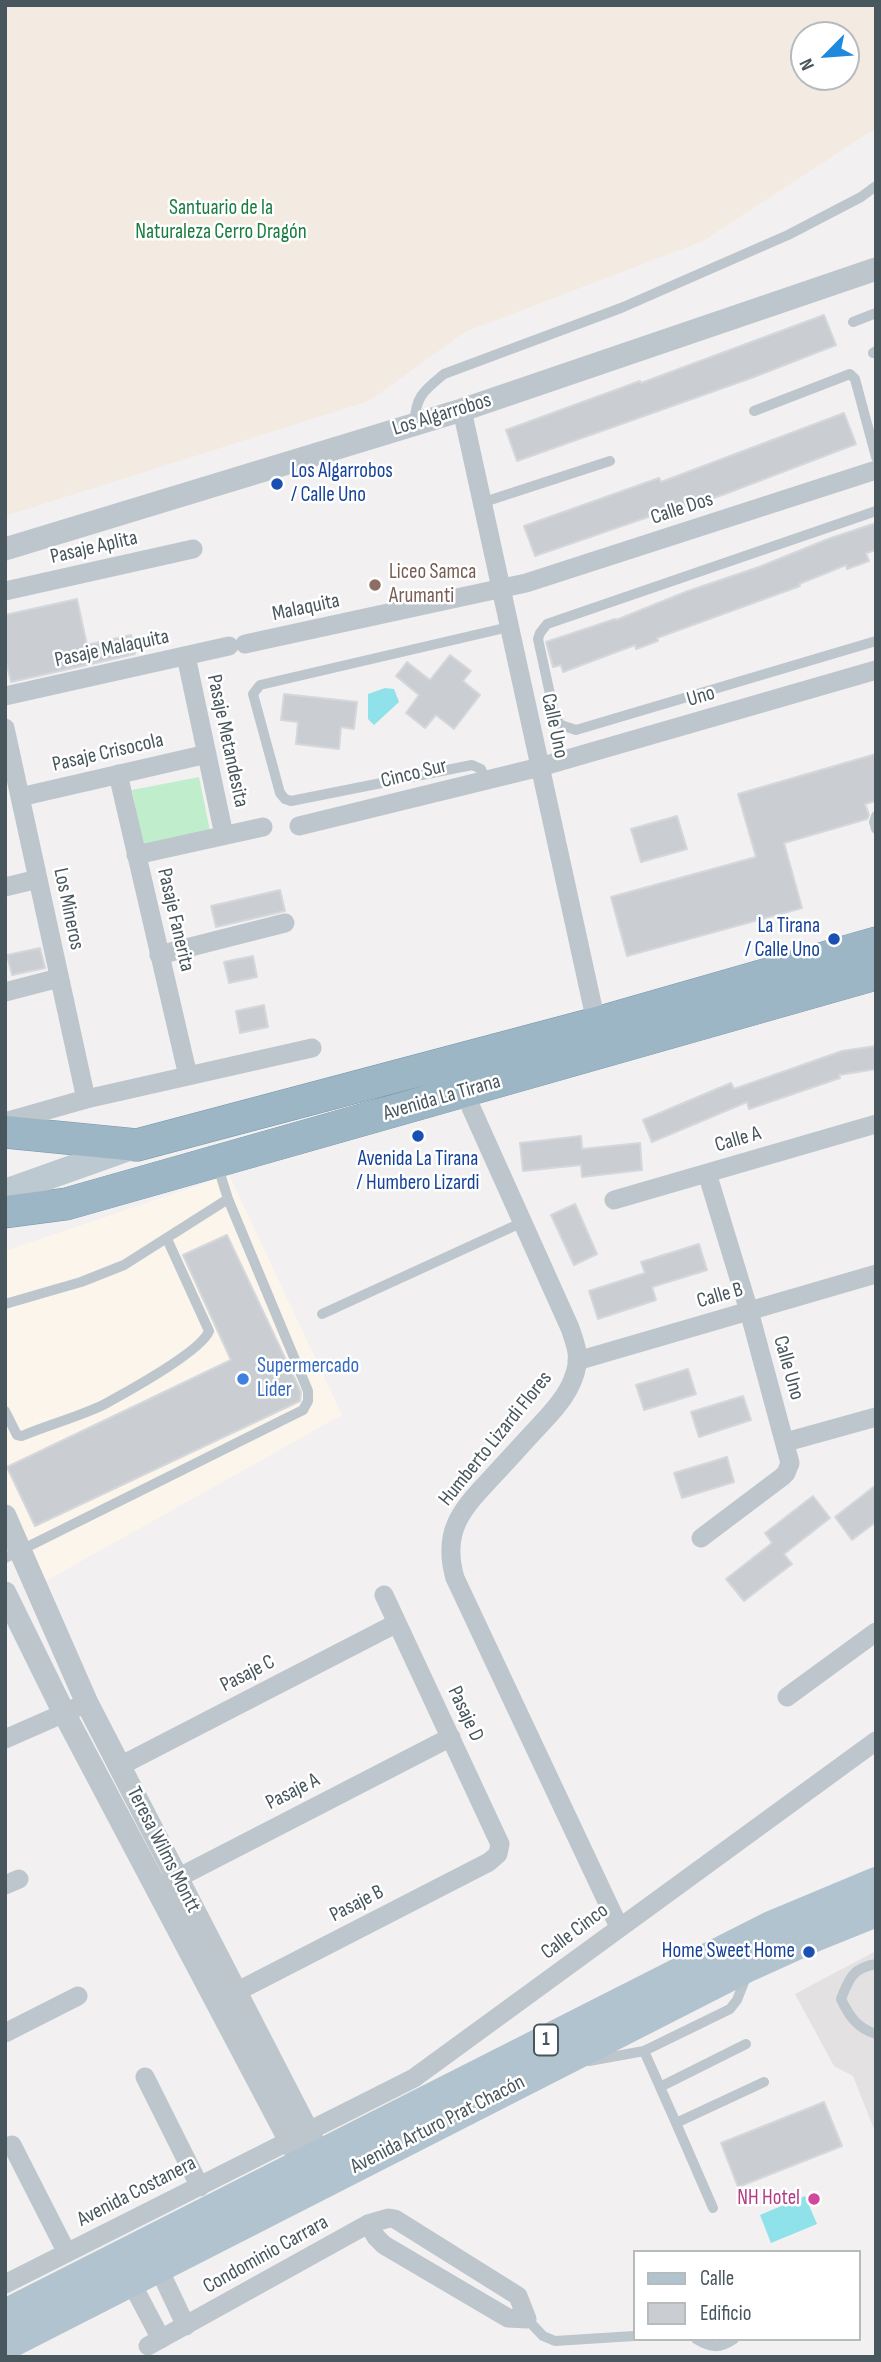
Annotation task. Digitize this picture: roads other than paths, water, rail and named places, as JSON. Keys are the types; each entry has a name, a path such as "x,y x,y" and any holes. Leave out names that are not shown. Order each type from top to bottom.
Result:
{"highway":[{"name":"Avenida La Tirana","path":"5,1212 66,1205 464,1092 600,1038 876,943"},
{"name":"Avenida La Tirana","path":"5,1132 137,1146 876,974"}],"main road":[{"path":"5,1192 137,1146"},
{"path":"5,1224 66,1205"},
{"name":"Avenida Arturo Prat Chacón","path":"5,2315 773,1925 876,1882"},
{"name":"Avenida Arturo Prat Chacón","path":"5,2346 158,2267 311,2160 546,2070 750,1966 876,1912"}],"street":[{"name":"Los Algarrobos","path":"5,549 462,410 876,269"},
{"name":"Calle Uno","path":"462,410 600,1038"},
{"name":"Calle Dos","path":"501,589 876,470"},
{"name":"Pasaje Aplita","path":"5,591 193,549"},
{"name":"Malaquita","path":"237,645 501,589"},
{"name":"Pasaje Malaquita","path":"5,696 237,645"},
{"name":"Pasaje Metandesita","path":"186,656 224,835"},
{"name":"Uno","path":"540,767 876,670"},
{"name":"Los Mineros","path":"5,728 86,1099"},
{"name":"Pasaje Crisocola","path":"20,797 206,754"},
{"name":"Cinco Sur","path":"299,826 540,767"},
{"name":"Pasaje Fanerita","path":"117,774 187,1076"},
{"path":"136,855 263,827"},
{"path":"5,887 38,879"},
{"path":"159,955 285,923"},
{"path":"5,992 60,978"},
{"path":"5,1122 86,1099 312,1048"},
{"name":"Humberto Lizardi Flores","path":"464,1092 570,1328 577,1350 577,1361 569,1387 556,1407 464,1508 454,1527 450,1551 455,1578 620,1927"},
{"name":"Calle A","path":"614,1200 876,1124"},
{"name":"Calle Uno","path":"701,1538 786,1473 790,1463 708,1173"},
{"name":"Calle B","path":"577,1361 876,1274"},
{"path":"786,1442 876,1417"},
{"name":"Teresa Wilms Montt","path":"5,1516 13,1554 236,1992 311,2160"},
{"name":"Pasaje D","path":"384,1595 500,1844 498,1854"},
{"name":"Teresa Wilms Montt","path":"6,1598 157,1889 311,2160"},
{"name":"Pasaje C","path":"120,1766 397,1623"},
{"path":"787,1697 876,1632"},
{"path":"5,1739 87,1703"},
{"name":"Pasaje A","path":"157,1889 451,1737"},
{"name":"Calle Cinco","path":"311,2160 620,1927 876,1741"},
{"name":"Pasaje B","path":"236,1992 489,1862 498,1854"},
{"path":"5,2033 78,1996"},
{"path":"145,2077 200,2186"},
{"path":"12,2145 67,2253"},
{"name":"Avenida Costanera","path":"5,2284 200,2186 311,2160"},
{"name":"Condominio Carrara","path":"131,2281 155,2342 368,2224 389,2218 395,2219 518,2296 527,2319 508,2318 384,2245 368,2224"},
{"path":"158,2267 186,2326"}],"lane":[{"path":"415,424 415,407 424,391 444,374 633,303 788,235 861,197 876,186"},
{"path":"853,322 876,313"},
{"path":"754,411 850,374 855,379 876,457"},
{"path":"481,503 610,461"},
{"path":"876,511 547,624 538,639 555,717 561,725 576,730 876,641"},
{"path":"485,780 481,769 472,765 291,802 280,793 253,694 260,685 509,627"},
{"path":"876,816 876,829"},
{"path":"13,1554 303,1410 308,1401 308,1391 228,1199 217,1162"},
{"path":"5,1304 47,1293 124,1265 228,1199"},
{"path":"322,1314 523,1222"},
{"path":"5,1411 14,1432 22,1436 101,1406 177,1361 205,1338 209,1331 167,1239"},
{"path":"876,1964 864,1966 850,1977 841,1999 849,2017 866,2031 876,2034"},
{"path":"546,2070 644,2051 730,2009 737,2000 750,1966"},
{"path":"660,2087 746,2043"},
{"path":"644,2051 713,2208"},
{"path":"677,2123 764,2082"},
{"name":"Condominio Carrara","path":"527,2319 543,2336 555,2341 632,2336"},
{"path":"699,2341 709,2347 720,2347 730,2341"}],"water":[{"path":"385,688 394,689 399,702 374,725 368,719 368,694"},
{"path":"805,2196 817,2224 771,2243 760,2215"}],"place":[{"name":"Los Algarrobos / Calle Uno","path":"277,484"},
{"name":"Liceo Samca Arumanti","path":"375,585"},
{"name":"La Tirana / Calle Uno","path":"834,939"},
{"name":"Avenida La Tirana / Humbero Lizardi","path":"418,1136"},
{"name":"Supermercado Lider","path":"243,1379"},
{"name":"Home Sweet Home","path":"809,1952"},
{"name":"NH Hotel","path":"814,2199"}],"park label":[{"name":"Santuario de la Naturaleza Cerro Dragón","path":"221,221"}]}
